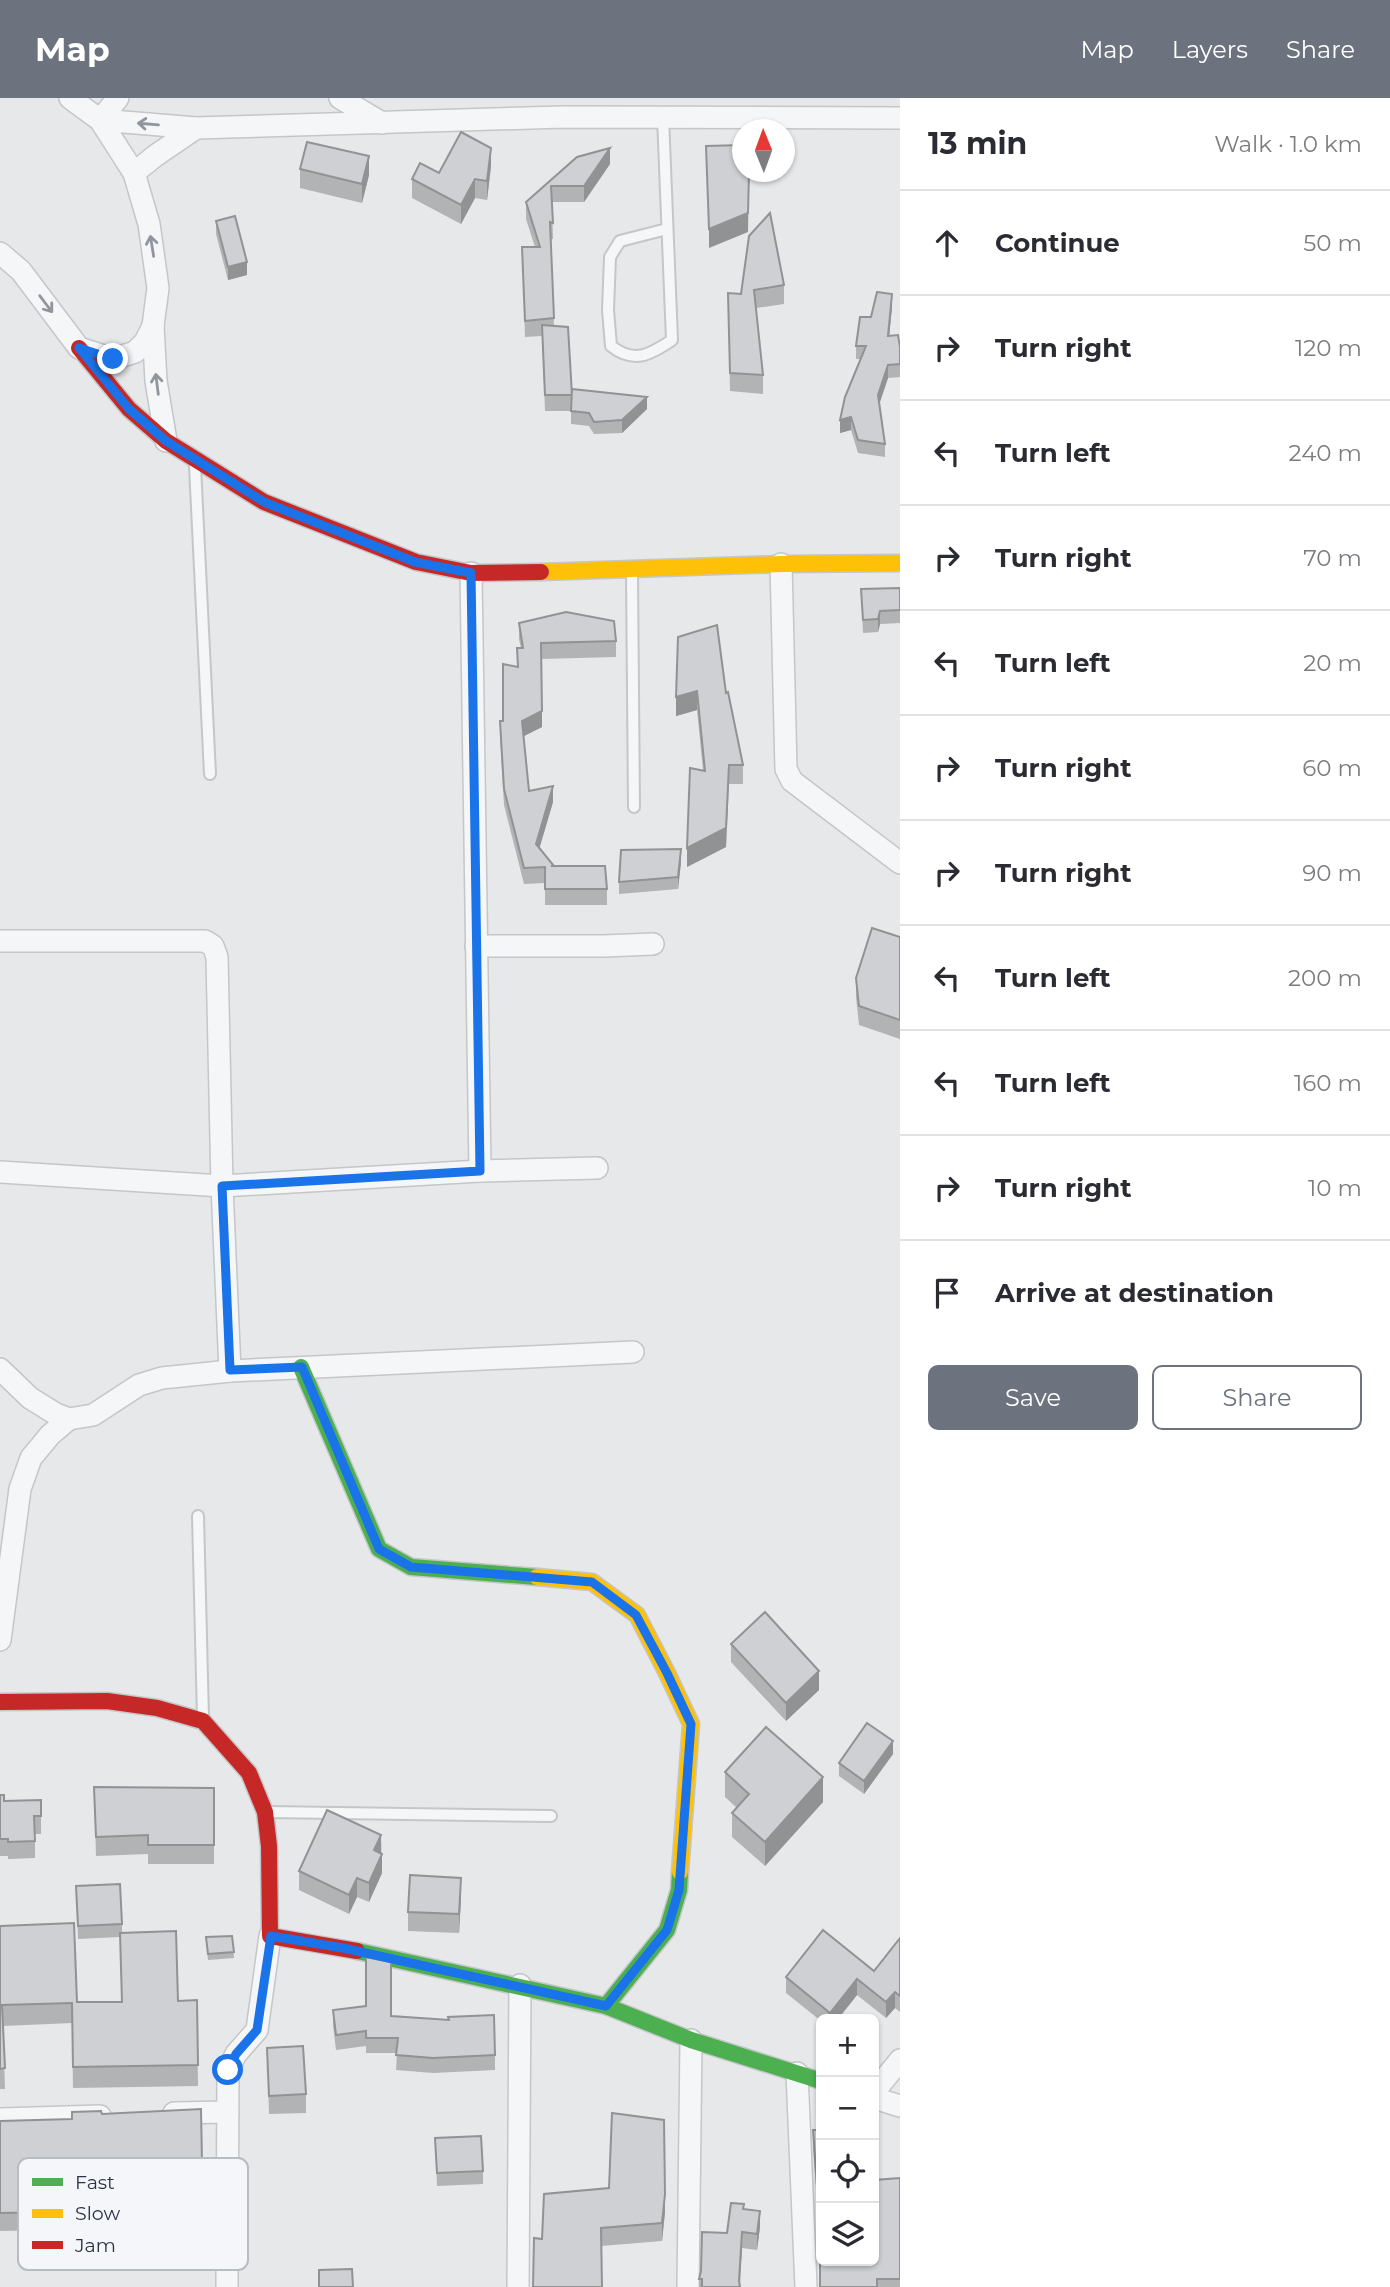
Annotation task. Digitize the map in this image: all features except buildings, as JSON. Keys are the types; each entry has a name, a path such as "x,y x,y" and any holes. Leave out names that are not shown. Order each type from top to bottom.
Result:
{"street":[{"path":"70,98 100,120 134,173 149,224 158,288 153,326 156,382 166,441"},
{"path":"100,120 118,98"},
{"path":"340,98 382,123"},
{"path":"100,120 196,128 382,123 562,108 663,117 827,108 900,118"},
{"path":"134,173 196,128"},
{"path":"0,253 21,271 129,409 166,441 264,502 415,562 471,573 900,563"},
{"path":"79,348 113,359 135,352 145,342 153,326"},
{"path":"781,564 786,769 792,781 900,863"},
{"path":"471,573 480,1171"},
{"path":"0,941 205,941 213,946 217,957 222,1186 230,1370"},
{"path":"476,946 653,944"},
{"path":"0,1172 222,1186 480,1171 597,1168"},
{"path":"0,1369 30,1398 69,1419 93,1415 139,1385 162,1378 230,1370 632,1352"},
{"path":"302,1367 379,1549 411,1567 592,1582 636,1615 667,1673 691,1724 679,1890 667,1930 606,2006"},
{"path":"0,1640 20,1489 32,1458 50,1435 69,1419"},
{"path":"0,1702 107,1701 157,1708 203,1721 248,1773 265,1812 269,1846 271,1936 257,2030 236,2054 228,2070 228,2158"},
{"path":"271,1936 355,1950 606,2006 691,2040 816,2079"},
{"path":"518,2287 520,1985"},
{"path":"688,2287 691,2040"},
{"path":"879,2086 900,2060"},
{"path":"797,2073 806,2287"},
{"path":"879,2100 900,2106"},
{"path":"147,2114 228,2112"},
{"path":"0,2119 120,2115"}],"lane":[{"path":"663,117 672,340 650,354 623,355 611,346 608,310 610,257 620,241 667,229"},
{"path":"195,459 209,774"},
{"path":"632,570 634,807"},
{"path":"198,1516 203,1721"},
{"path":"265,1812 551,1816"}],"traffic: fast":[{"path":"301,1367 379,1549 411,1567 537,1577"},
{"path":"606,2006 667,1930 679,1890 680,1872"},
{"path":"357,1951 606,2006 691,2040 816,2079"}],"traffic: slow":[{"path":"541,572 900,563"},
{"path":"537,1577 592,1582 637,1615 667,1673 691,1724 680,1872"}],"traffic: jam":[{"path":"79,348 129,409 166,441 264,502 416,562 471,573 541,572"},
{"path":"0,1702 107,1701 157,1708 203,1721 249,1773 265,1812 269,1846 270,1936 357,1951"}],"route":[{"path":"113,359 79,348 129,409 166,441 264,502 415,562 471,573 480,1171 222,1186 230,1370 302,1367 379,1549 411,1567 592,1582 636,1615 691,1724 679,1890 667,1930 606,2006 343,1948 271,1936 257,2030 236,2054 228,2070"}]}
